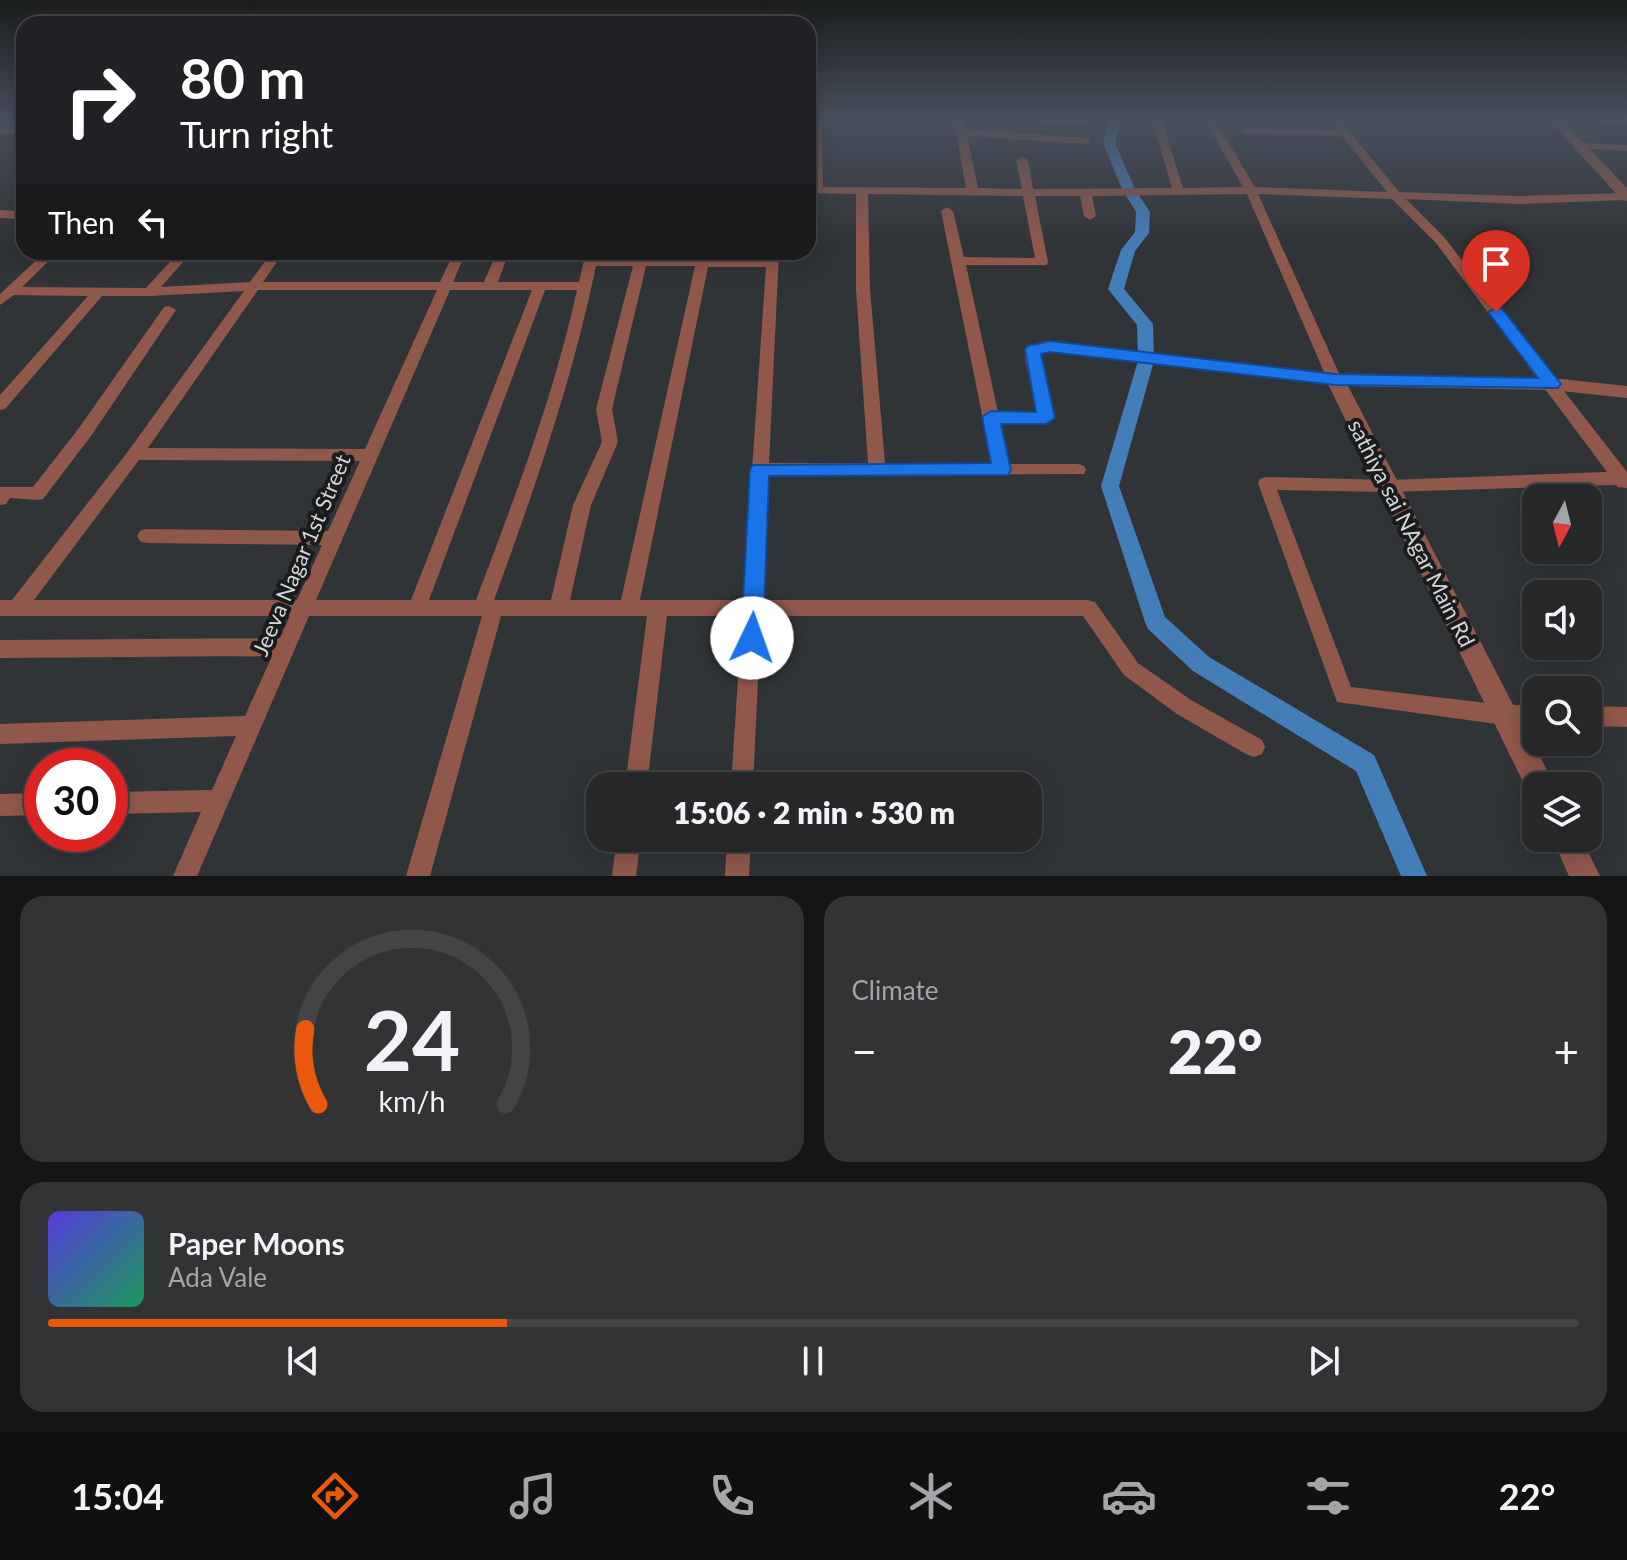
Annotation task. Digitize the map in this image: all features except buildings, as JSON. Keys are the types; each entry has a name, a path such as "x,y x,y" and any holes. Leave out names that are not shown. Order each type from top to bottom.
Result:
{"street":[{"path":"967,161 972,189"},
{"path":"959,261 1042,262 1022,161"},
{"path":"1169,161 1178,190"},
{"name":"sathiya sai NAgar Main Rd","path":"1234,161 1251,190 1335,380 1533,772"},
{"path":"1368,161 1397,197 1440,240 1624,481"},
{"path":"1596,161 1625,192"},
{"path":"816,190 972,189 1117,193 1251,190 1519,200 1625,192"},
{"path":"862,190 863,289 877,470"},
{"path":"1085,192 1090,216"},
{"path":"947,211 1002,470"},
{"path":"5,296 43,260"},
{"path":"150,292 179,260"},
{"path":"9,608 135,454 272,260"},
{"name":"Jeeva Nagar 1st Street","path":"185,876 456,260"},
{"path":"489,287 500,260"},
{"path":"418,876 488,608 532,476 587,286 591,260"},
{"path":"559,608 582,505 610,442 604,409 641,260"},
{"path":"661,260 702,264 743,260"},
{"path":"743,772 773,260"},
{"path":"629,608 702,264"},
{"path":"5,296 253,286 587,286"},
{"path":"417,608 539,288"},
{"path":"0,405 98,292"},
{"path":"0,499 6,491 37,494 85,432 169,310"},
{"path":"991,417 1046,418 1032,359 1033,350 1050,346 1335,380 1552,384 1627,392"},
{"path":"135,454 370,455"},
{"path":"759,469 1078,470"},
{"path":"1522,715 1344,695 1266,483 1388,486 1624,481"},
{"path":"146,536 334,538"},
{"path":"9,608 1088,608 1131,669 1184,707 1254,747"},
{"path":"638,772 658,608"},
{"path":"0,649 288,647"},
{"path":"1602,716 1627,717"},
{"path":"0,734 252,726"},
{"path":"128,803 219,801"},
{"path":"0,805 24,804"},
{"path":"624,876 627,852"},
{"path":"737,876 738,852"},
{"path":"1573,852 1585,876"}],"waterway":[{"path":"1117,161 1143,212 1142,233 1128,250 1116,289 1145,324 1146,361 1110,486 1156,622 1201,664 1365,763 1414,876"}],"route":[{"path":"752,638 759,469 1002,470 991,417 1046,418 1038,372 1032,359 1033,350 1050,346 1335,380 1552,384 1496,312"}]}
